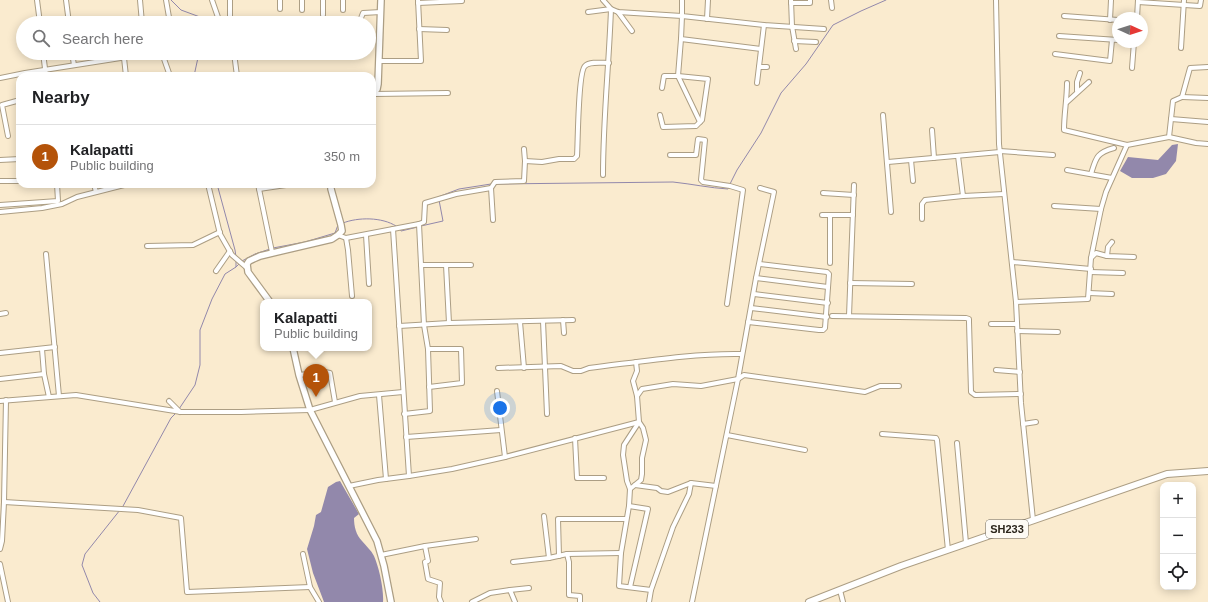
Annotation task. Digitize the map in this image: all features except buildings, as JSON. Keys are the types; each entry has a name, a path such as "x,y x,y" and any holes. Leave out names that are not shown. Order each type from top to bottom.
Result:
{"main road":[{"path":"376,88 378,84 382,0"},
{"path":"268,299 245,266 249,261 271,250 332,239 342,232 331,188"},
{"path":"294,351 299,375 310,410 377,541 391,602"},
{"name":"SH233","path":"809,602 901,566 1167,474 1208,471"}],"street":[{"path":"37,0 39,16"},
{"path":"66,0 68,16"},
{"path":"140,0 141,16"},
{"path":"166,0 169,16"},
{"path":"212,0 218,16"},
{"path":"230,0 230,16"},
{"path":"280,0 280,9"},
{"path":"302,0 302,10"},
{"path":"323,0 323,15"},
{"path":"343,10 344,0"},
{"path":"603,0 611,9 618,12 682,16 764,25 824,29"},
{"path":"682,0 678,76 700,122"},
{"path":"707,19 708,0"},
{"path":"796,49 792,26 791,2 810,3 810,0"},
{"path":"831,0 832,8"},
{"path":"996,0 1000,152 1016,302 1023,424 1033,520"},
{"path":"1064,16 1110,20 1111,0"},
{"path":"1180,48 1184,0"},
{"path":"1137,12 1138,1 1200,6 1201,0"},
{"path":"379,61 421,61 418,2 462,1"},
{"path":"588,12 611,9"},
{"path":"603,176 603,131 609,63 611,9"},
{"path":"362,16 363,13 382,12"},
{"path":"618,12 632,31"},
{"path":"757,83 764,25"},
{"path":"419,29 446,30"},
{"path":"1054,54 1110,61 1112,40 1059,36"},
{"path":"681,39 761,49"},
{"path":"794,40 816,42"},
{"path":"1132,68 1134,48"},
{"path":"43,60 44,70"},
{"path":"73,60 74,65"},
{"path":"35,72 110,60"},
{"path":"124,60 126,72"},
{"path":"164,60 169,72"},
{"path":"235,60 236,72"},
{"path":"525,161 542,162 559,159 574,159 578,156 580,86 582,70 588,63 609,63"},
{"path":"759,67 767,67"},
{"path":"1182,97 1190,68 1208,67"},
{"path":"1078,91 1077,82 1080,73"},
{"path":"0,78 16,76"},
{"path":"660,115 663,127 696,126 702,120 708,79 664,76 662,88"},
{"path":"1067,102 1089,82"},
{"path":"1067,83 1067,102 1064,116 1064,130 1127,145 1169,136 1196,143 1208,144"},
{"path":"376,95 448,93"},
{"path":"1169,136 1173,101 1182,97 1208,98"},
{"path":"8,136 2,105 16,101"},
{"path":"883,115 891,212"},
{"path":"1171,119 1208,122"},
{"path":"932,130 934,158"},
{"path":"670,155 696,155 698,139 705,140 702,182 729,185 743,190 727,304"},
{"path":"1016,302 1088,299 1091,259 1101,209 1106,192 1127,145"},
{"path":"1091,174 1096,157 1106,150 1114,148"},
{"path":"338,235 346,238 396,228 419,226 424,222 425,203 493,185 524,182 524,149"},
{"path":"888,162 1000,152 1053,154"},
{"path":"958,156 963,196"},
{"path":"0,160 16,159"},
{"path":"911,160 913,180"},
{"path":"1067,170 1112,178"},
{"path":"0,181 16,181"},
{"path":"493,185 493,220"},
{"path":"849,316 854,185"},
{"path":"0,205 58,200 57,188"},
{"path":"95,188 96,192"},
{"path":"0,212 42,208 62,204 77,197 112,188"},
{"path":"209,188 220,232 231,253 245,266"},
{"path":"264,188 259,189 271,250"},
{"path":"692,602 727,435 756,278 774,192 760,188"},
{"path":"822,193 854,195"},
{"path":"922,219 922,204 925,200 1004,194"},
{"path":"1054,206 1101,209"},
{"path":"822,215 853,215"},
{"path":"830,215 830,263"},
{"path":"404,414 430,411 428,349 424,325 419,226"},
{"path":"396,228 399,326 409,476"},
{"path":"147,246 193,245 220,232"},
{"path":"366,235 369,284"},
{"path":"346,238 352,296"},
{"path":"1106,256 1108,247 1112,242"},
{"path":"216,271 231,253"},
{"path":"1091,259 1096,253 1106,256 1134,257"},
{"path":"46,254 59,396"},
{"path":"1012,262 1123,274"},
{"path":"421,265 471,264"},
{"path":"748,322 823,330 825,328 830,276 827,272 760,264"},
{"path":"446,265 449,323"},
{"path":"756,278 828,287"},
{"path":"850,284 912,284"},
{"path":"1088,293 1112,294"},
{"path":"754,294 828,303"},
{"path":"751,308 827,317"},
{"path":"0,314 6,313"},
{"path":"832,316 969,319 971,392 975,395 1021,394"},
{"path":"563,320 564,333"},
{"path":"399,326 449,323 573,320"},
{"path":"543,321 547,414"},
{"path":"520,322 524,368"},
{"path":"991,324 1017,324"},
{"path":"1017,331 1058,332"},
{"path":"0,353 54,347"},
{"path":"42,349 44,374 49,397"},
{"path":"428,349 461,349 462,383 429,387"},
{"path":"498,368 565,366 568,370 581,371 588,368 636,362 720,354 742,354"},
{"path":"630,489 641,480 642,458 646,440 644,428 639,422 637,396 633,381 637,371 636,362"},
{"path":"996,370 1020,372"},
{"path":"299,375 325,372 330,373 335,402"},
{"path":"0,379 44,374"},
{"path":"637,396 642,389 673,384 701,386 738,379 744,375 865,392 880,386 899,386"},
{"path":"497,391 505,458"},
{"path":"0,401 76,395 181,412 310,410 360,396 403,392"},
{"path":"379,395 386,479"},
{"path":"0,549 2,541 4,502 6,400"},
{"path":"169,401 181,412"},
{"path":"349,486 386,479 452,470 505,458 639,422"},
{"path":"639,422 624,445 623,455 630,489 629,506 621,553 619,586 651,590"},
{"path":"1023,424 1036,422"},
{"path":"406,437 501,430"},
{"path":"882,434 936,438 948,550"},
{"path":"727,435 805,450"},
{"path":"575,438 577,478 604,478"},
{"path":"957,443 966,543"},
{"path":"635,485 657,488 661,491 668,492 691,483 716,486"},
{"path":"650,602 651,590 673,527 689,494 691,483"},
{"path":"4,502 130,510 181,518 187,592 310,587"},
{"path":"629,506 648,509 630,587"},
{"path":"544,516 548,558"},
{"path":"558,556 558,519 626,519"},
{"path":"381,555 425,546 476,539"},
{"path":"425,546 428,561 425,562 428,579 440,583 438,597 441,602"},
{"path":"513,562 567,554 621,553"},
{"path":"303,554 310,587 319,602"},
{"path":"567,554 569,562 569,595 580,596 580,602"},
{"path":"0,564 8,602"},
{"path":"472,602 490,593 529,588"},
{"path":"510,590 515,602"},
{"path":"840,590 843,602"}],"shaded area":[{"path":"1178,144 1176,161 1166,174 1153,178 1132,178 1120,171 1128,157 1158,160 1172,145"},
{"path":"340,481 359,514 354,518 357,533 376,561 382,585 383,602 324,602 313,573 307,549 316,515 321,512 328,487"}],"waterway":[{"path":"171,0 181,10 197,16"},
{"path":"730,184 737,170 761,133 781,93 806,64 833,25 886,0"},
{"path":"195,72 197,60"},
{"path":"496,184 673,182 728,189 729,187"},
{"path":"438,197 459,189 491,184"},
{"path":"218,188 236,257"},
{"path":"421,226 443,221 439,200"},
{"path":"343,223 370,219 384,221 396,226"},
{"path":"273,248 305,242 335,233 338,225"},
{"path":"400,229 401,231 418,227"},
{"path":"242,261 255,254 270,249"},
{"path":"179,409 195,385 200,365 200,330 212,299 225,274 236,267 236,260"},
{"path":"236,267 240,263"},
{"path":"122,508 171,418 177,412"},
{"path":"100,602 93,593 82,565 85,554 120,510"}],"place":[{"name":"Kalapatti","path":"316,397"}]}
